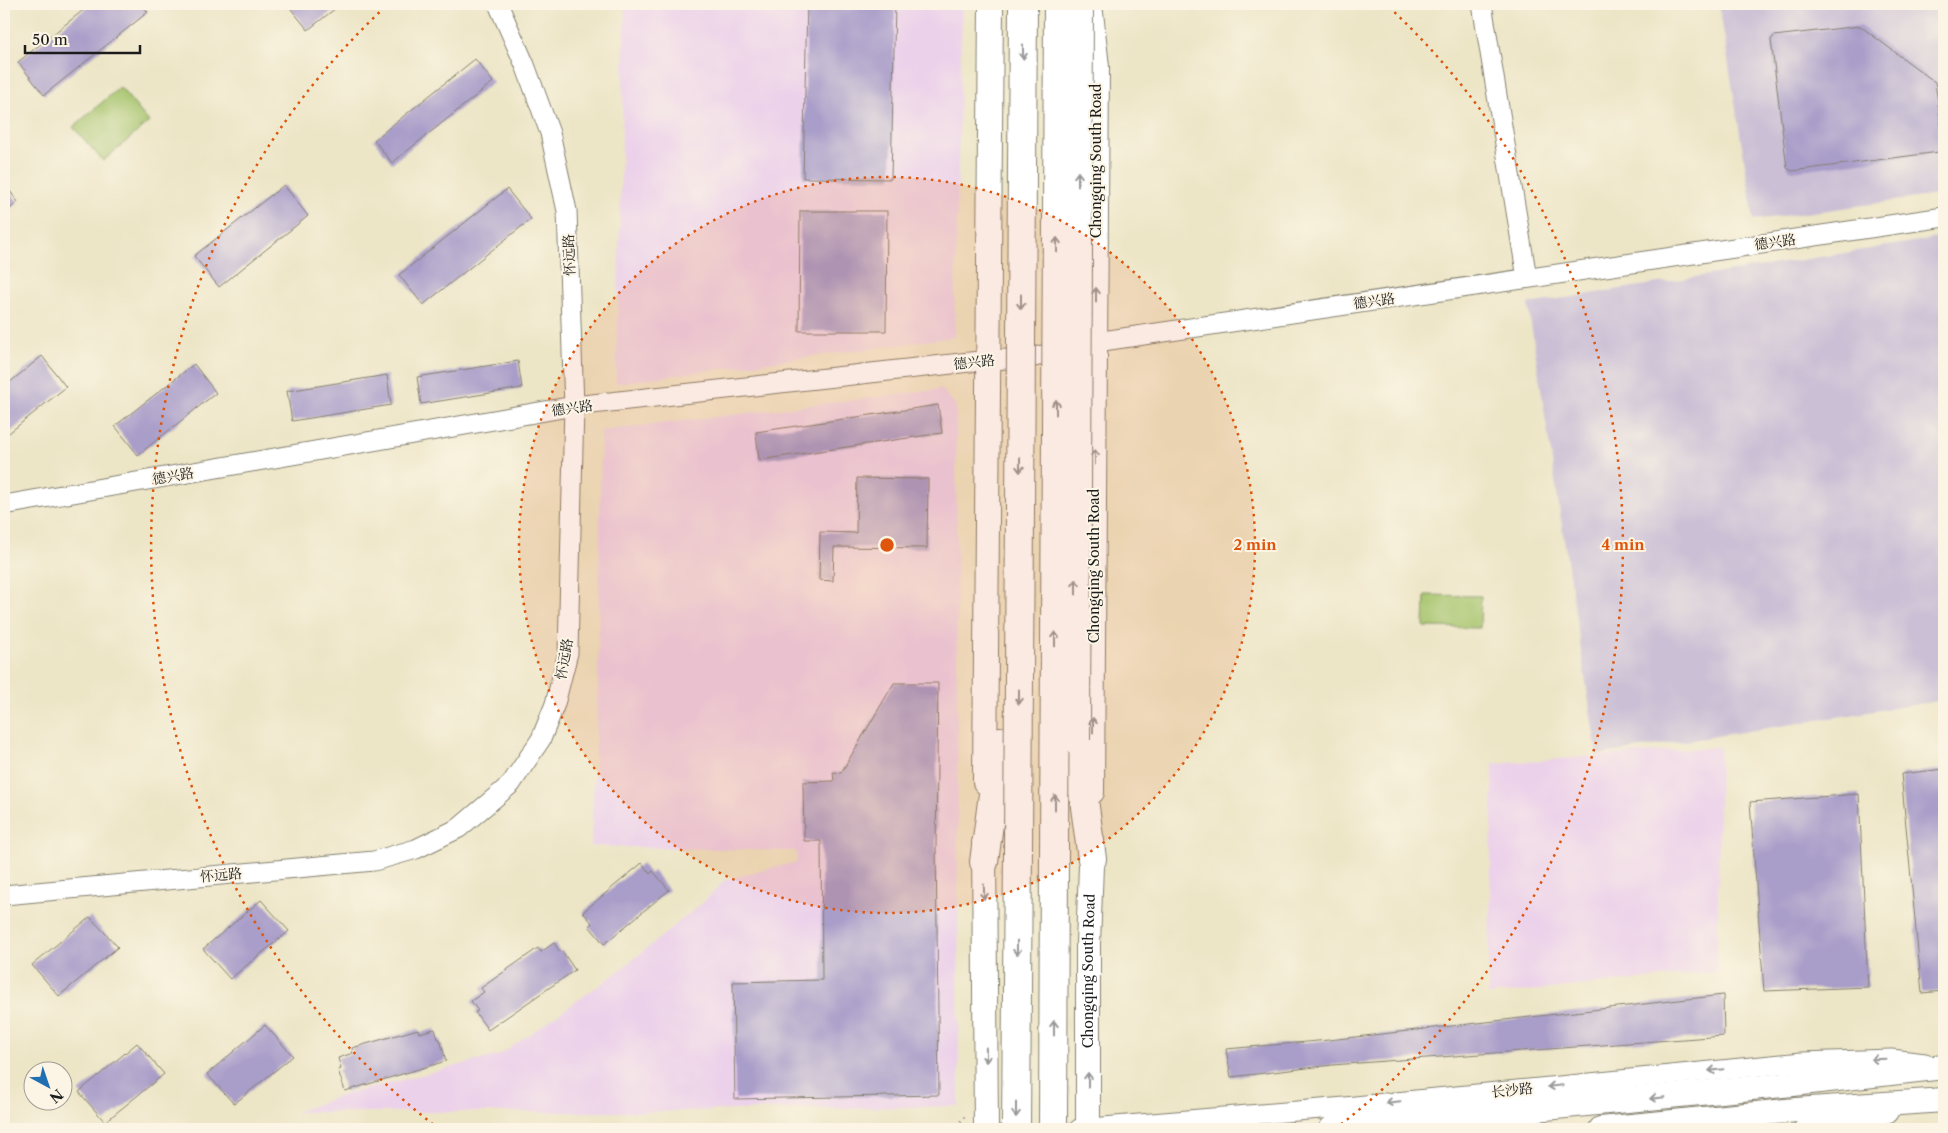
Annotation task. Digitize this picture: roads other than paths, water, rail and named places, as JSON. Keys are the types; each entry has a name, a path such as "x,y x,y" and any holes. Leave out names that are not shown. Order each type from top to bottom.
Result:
{"highway":[{"path":"984,862 1000,741 1005,4"},
{"path":"1016,1129 1023,4"},
{"path":"1053,1129 1058,4"},
{"path":"1079,4 1076,740 1092,859"}],"main road":[{"path":"986,1129 984,862 991,4"},
{"name":"Chongqing South Road","path":"1085,1129 1088,943 1092,859 1096,342 1097,67 1090,4"},
{"name":"长沙路","path":"1331,1129 1793,1084 1944,1067"},
{"path":"1602,1129 1800,1120 1944,1101"}],"street":[{"name":"怀远路","path":"4,895 374,860 416,849 459,828 511,784 540,739 555,704 568,653 574,406 567,211 550,134 525,65 498,4"},
{"path":"1482,4 1527,278"},
{"name":"德兴路","path":"4,505 574,406 988,360 1030,358 1096,342 1944,217"},
{"name":"长沙路","path":"1085,1129 1345,1107 1802,1062 1891,1059 1944,1067"}]}
